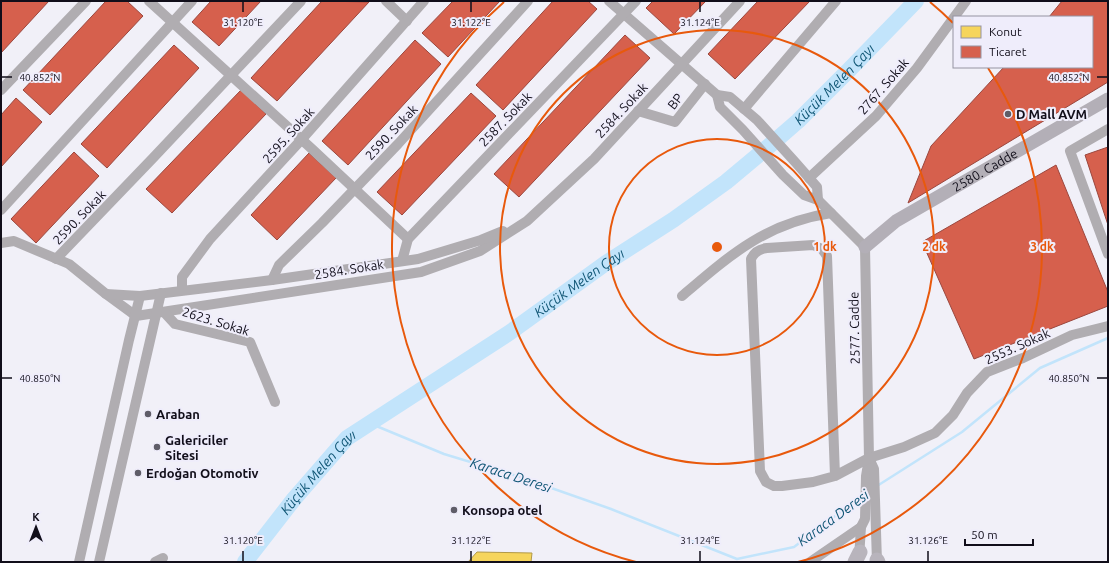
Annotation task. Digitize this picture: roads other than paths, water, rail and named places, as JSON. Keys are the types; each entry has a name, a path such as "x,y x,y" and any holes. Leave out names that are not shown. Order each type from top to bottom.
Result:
{"main road":[{"name":"2580. Cadde","path":"865,247 896,221 1108,100"}],"street":[{"path":"1,90 86,1"},
{"path":"150,1 302,139 408,239"},
{"path":"1,210 192,1"},
{"name":"2590. Sokak","path":"56,259 301,1"},
{"path":"386,1 407,21"},
{"name":"2595. Sokak","path":"182,290 182,277 210,238 302,139 424,1"},
{"name":"2590. Sokak","path":"272,280 279,265 322,224 398,144 528,1"},
{"path":"608,1 717,95 720,107 744,130 783,175 804,195 818,200 865,247"},
{"name":"2587. Sokak","path":"402,261 408,239 636,1"},
{"name":"2584. Sokak","path":"136,316 421,272 480,251 527,221 594,159 740,1"},
{"path":"744,109 836,1"},
{"name":"2767. Sokak","path":"955,16 966,1"},
{"name":"2767. Sokak","path":"809,178 876,116 917,68 953,19"},
{"name":"BP","path":"638,111 675,122 705,84"},
{"path":"717,95 730,97 756,120 817,187 818,200"},
{"path":"1108,129 1070,151 1108,254"},
{"path":"682,296 743,246 764,234 799,220 831,213"},
{"name":"2584. Sokak","path":"106,294 140,296 272,280 418,259 481,240 527,221"},
{"path":"1,243 14,241 69,264 136,316"},
{"name":"2553. Sokak","path":"835,476 827,256 822,249 813,245 763,248 756,252 751,259 760,472 766,482 778,486 813,482 835,476 869,458 904,447 934,433 953,415 967,393 987,372 1023,358 1072,335 1108,326"},
{"name":"2577. Cadde","path":"865,247 869,458"},
{"path":"100,562 160,312 161,293"},
{"path":"78,562 140,296"},
{"name":"2623. Sokak","path":"160,312 175,324 250,342 275,402"},
{"path":"869,458 874,469 877,561"},
{"path":"858,559 869,458"},
{"path":"810,562 863,523"}],"waterway":[{"name":"Küçük Melen Çayı","path":"245,562 294,499 347,438 509,333 606,263 673,220 726,182 798,121 916,1"},
{"name":"Karaca Deresi","path":"877,486 962,432 1040,368 1108,338"},
{"name":"Karaca Deresi","path":"369,423 444,454 520,477 611,509 737,559 794,547 863,495"}],"place":[{"name":"D Mall AVM","path":"1008,114"},
{"name":"Araban","path":"148,414"},
{"name":"Galericiler Sitesi","path":"157,447"},
{"name":"Erdoğan Otomotiv","path":"138,473"},
{"name":"Konsopa otel","path":"454,510"}]}
